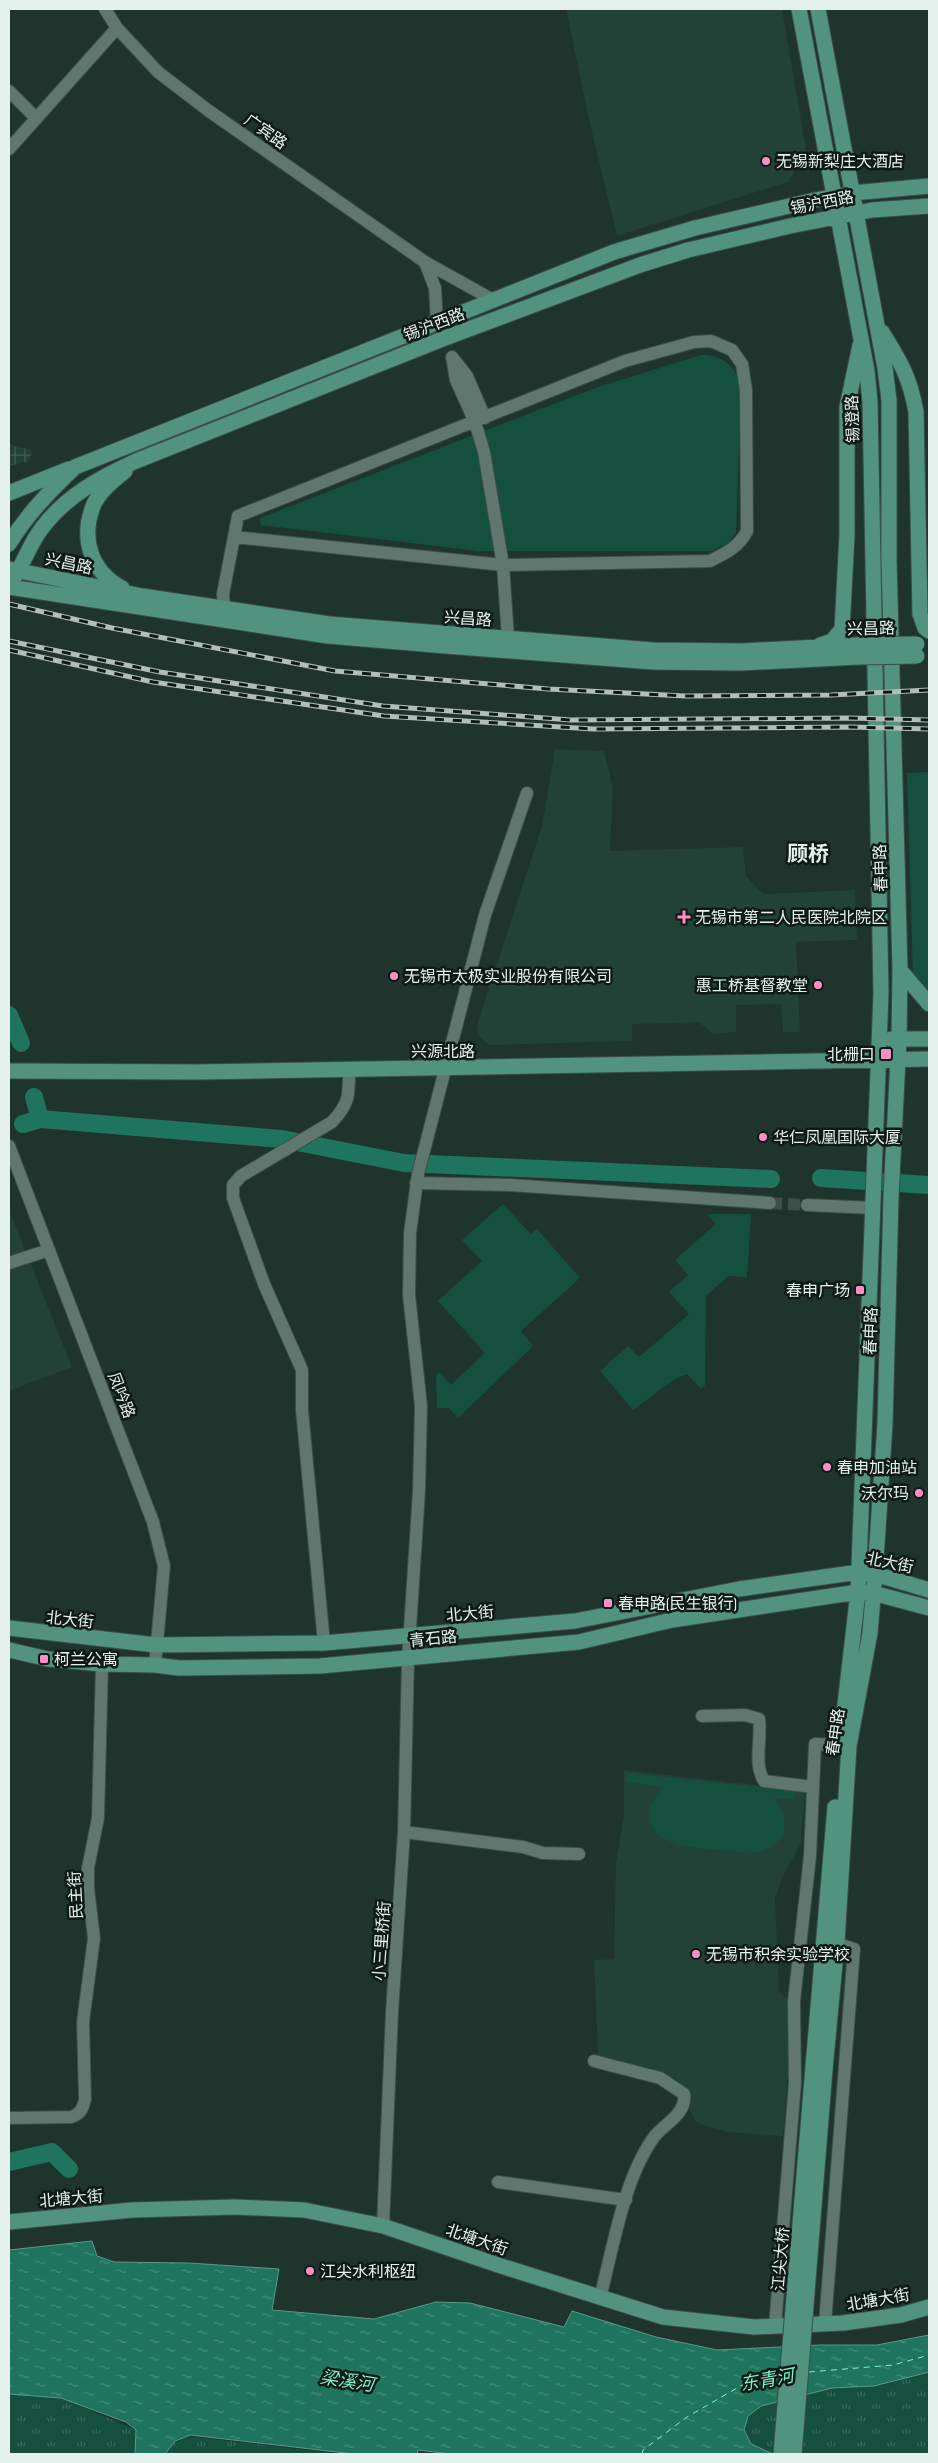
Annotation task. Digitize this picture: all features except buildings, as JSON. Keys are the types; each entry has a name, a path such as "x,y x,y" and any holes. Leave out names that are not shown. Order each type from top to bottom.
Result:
{"main road":[{"name":"锡澄路","path":"799,9 861,341 870,402 878,835"},
{"path":"818,9 876,323 903,366 912,385 916,412 920,614 925,628 929,631"},
{"name":"锡沪西路","path":"9,544 20,525 75,467 582,264 695,228 834,196 929,186"},
{"name":"锡沪西路","path":"9,586 15,569 42,528 62,506 104,475 445,338 640,265 688,250 837,217 882,209 929,206"},
{"name":"春申路","path":"830,1941 840,1745 865,1592 875,1574 885,1424 891,1197 899,1039 900,970 889,561 889,400 876,323"},
{"path":"813,647 832,641 842,629 847,535 846,407 861,341"},
{"path":"262,393 268,408"},
{"path":"136,462 102,492 92,508 88,530 88,546 101,572 121,587 142,596"},
{"path":"9,493 75,467"},
{"name":"兴昌路","path":"15,569 142,596 329,624 654,650 742,651 813,647 858,651"},
{"name":"兴昌路","path":"9,586 328,636 653,662 742,663 858,651 923,650"},
{"name":"春申路","path":"819,2068 849,1746 870,1633 865,1592 859,1572 881,993 878,835"},
{"path":"900,970 929,1004"},
{"path":"879,1040 929,1039"},
{"name":"兴源北路","path":"9,1071 196,1072 929,1059"},
{"name":"北大街","path":"9,1628 156,1646 324,1643 410,1637 575,1621 729,1591 859,1572 875,1574 929,1590"},
{"name":"北大街","path":"865,1592 929,1608"},
{"name":"青石路","path":"9,1650 48,1659 102,1664 188,1668 310,1666 408,1659 579,1642 672,1620 865,1592"},
{"name":"江尖大桥","path":"781,2454 819,2068"},
{"name":"江尖大桥","path":"794,2454 819,2068"},
{"name":"北塘大街","path":"9,2222 132,2210 235,2207 304,2210 383,2226 663,2317 754,2327 825,2324 891,2316 929,2308"}],"street":[{"name":"广宾路","path":"105,9 117,28 158,72 209,111 425,262 493,300"},
{"path":"9,149 117,28"},
{"path":"9,91 36,118"},
{"path":"425,262 435,288 437,323"},
{"path":"445,338 452,357 467,376 480,420 503,565 508,638"},
{"path":"224,608 223,594 238,516 626,361 694,342 711,341 732,350 742,364 746,390 747,531 742,541 730,551 710,561 503,565 234,537"},
{"name":"小三里桥街","path":"383,2226 392,2012 404,1832 408,1659 419,1491 421,1406 409,1295 410,1234 417,1179 485,915 527,793"},
{"path":"324,1643 302,1410 302,1370 264,1284 233,1198 233,1185 241,1176 332,1122 344,1110 348,1099 349,1070"},
{"name":"凤吟路","path":"9,1146 153,1522 164,1566 155,1665"},
{"path":"417,1179 770,1203"},
{"path":"807,1205 873,1208"},
{"path":"9,1263 49,1250"},
{"name":"民主街","path":"9,2118 71,2117 77,2115 83,2109 86,2098 83,2022 94,1938 88,1888 88,1868 98,1818 102,1664"},
{"path":"702,1716 745,1715 759,1719 761,1730 758,1771 764,1781 813,1787"},
{"path":"775,2326 795,2083 794,2001 810,1865 815,1744 840,1745"},
{"path":"404,1832 524,1847 543,1853 579,1854"},
{"path":"825,2324 854,1950 830,1941"},
{"path":"594,2061 660,2078 684,2094 680,2112 654,2136 632,2177 600,2298"},
{"path":"498,2182 626,2200"}],"shaded area":[{"path":"566,9 782,9 807,155 788,182 617,236 590,124"},
{"path":"9,445 33,450 29,461 9,466"},
{"name":"无锡市第二人民医院北院区","path":"555,749 604,751 613,788 610,851 743,847 746,876 763,894 855,890 857,940 796,942 800,1032 783,1032 781,1004 736,1005 736,1032 713,1034 699,1022 632,1024 632,1041 489,1045 484,1041 478,1034 477,1025 542,826"},
{"path":"9,1210 72,1367 9,1391"},
{"name":"无锡市积余实验学校","path":"624,1770 805,1791 801,1843 782,1878 775,1899 779,1992 789,2001 793,2008 783,2136 727,2132 700,2124 695,2121 687,2104 663,2073 650,2067 608,2064 598,2055 594,1960 614,1959 616,1862 624,1815"}],"green space":[{"path":"701,355 709,355 727,363 735,372 741,386 736,532 729,542 712,551 478,551 261,525 260,518 595,388"},
{"path":"929,772 929,991 913,974 907,773"},
{"path":"503,1204 531,1234 537,1229 580,1278 521,1331 533,1346 458,1418 449,1408 437,1408 436,1375 439,1372 451,1385 485,1353 438,1301 482,1261 462,1240"},
{"path":"707,1214 751,1214 747,1277 728,1276 706,1296 705,1385 701,1389 687,1374 676,1378 633,1410 600,1371 628,1346 639,1357 689,1314 669,1292 688,1275 675,1260 716,1224"},
{"path":"627,1773 796,1791 795,1800 774,1798 784,1817 785,1826 779,1841 772,1847 751,1853 691,1847 664,1839 652,1826 650,1811 652,1803 663,1787 626,1782"},
{"path":"929,2372 929,2454 773,2454 751,2444 744,2430 748,2416 761,2406 832,2388 874,2386"},
{"path":"9,2394 63,2398 136,2430 341,2454 9,2454"}],"water":[{"path":"92,2241 97,2256 114,2262 189,2263 279,2269 272,2310 374,2319 436,2302 470,2303 564,2327 572,2311 656,2337 717,2350 820,2345 877,2345 929,2335 929,2372 874,2386 832,2388 761,2406 748,2416 744,2430 751,2444 773,2454 450,2454 418,2450 417,2454 354,2454 190,2435 175,2441 165,2454 135,2454 136,2430 126,2422 61,2398 9,2394 9,2250"}],"waterway":[{"path":"9,1015 21,1043"},
{"path":"34,1097 40,1119"},
{"path":"23,1124 40,1119 282,1139 404,1163 771,1179"},
{"path":"821,1178 929,1185"},
{"path":"9,2162 52,2152 69,2169"}],"ferry route":[{"path":"809,2372 893,2365 929,2355"},
{"path":"642,2454 643,2450 687,2417 744,2384 780,2377"}],"tunnel":[{"path":"770,1203 807,1205"}],"railway":[{"path":"9,604 112,628 335,671 548,689 685,696 831,695 929,690"},
{"path":"9,641 160,672 383,706 571,720 849,718 929,720"},
{"path":"9,650 153,682 384,716 593,729 850,727 929,729"}],"place":[{"name":"无锡新梨庄大酒店","path":"766,161"},
{"name":"无锡市第二人民医院北院区","path":"684,917"},
{"name":"无锡市太极实业股份有限公司","path":"394,976"},
{"name":"惠工桥基督教堂","path":"818,985"},
{"name":"北栅口","path":"886,1054"},
{"name":"华仁凤凰国际大厦","path":"763,1137"},
{"name":"春申广场","path":"860,1290"},
{"name":"春申加油站","path":"827,1467"},
{"name":"沃尔玛","path":"919,1493"},
{"name":"春申路(民生银行)","path":"608,1603"},
{"name":"柯兰公寓","path":"44,1659"},
{"name":"无锡市积余实验学校","path":"696,1954"},
{"name":"江尖水利枢纽","path":"310,2271"}],"district":[{"name":"顾桥","path":"808,854"}],"water label":[{"name":"东青河","path":"767,2380"},
{"name":"梁溪河","path":"347,2381"}]}
